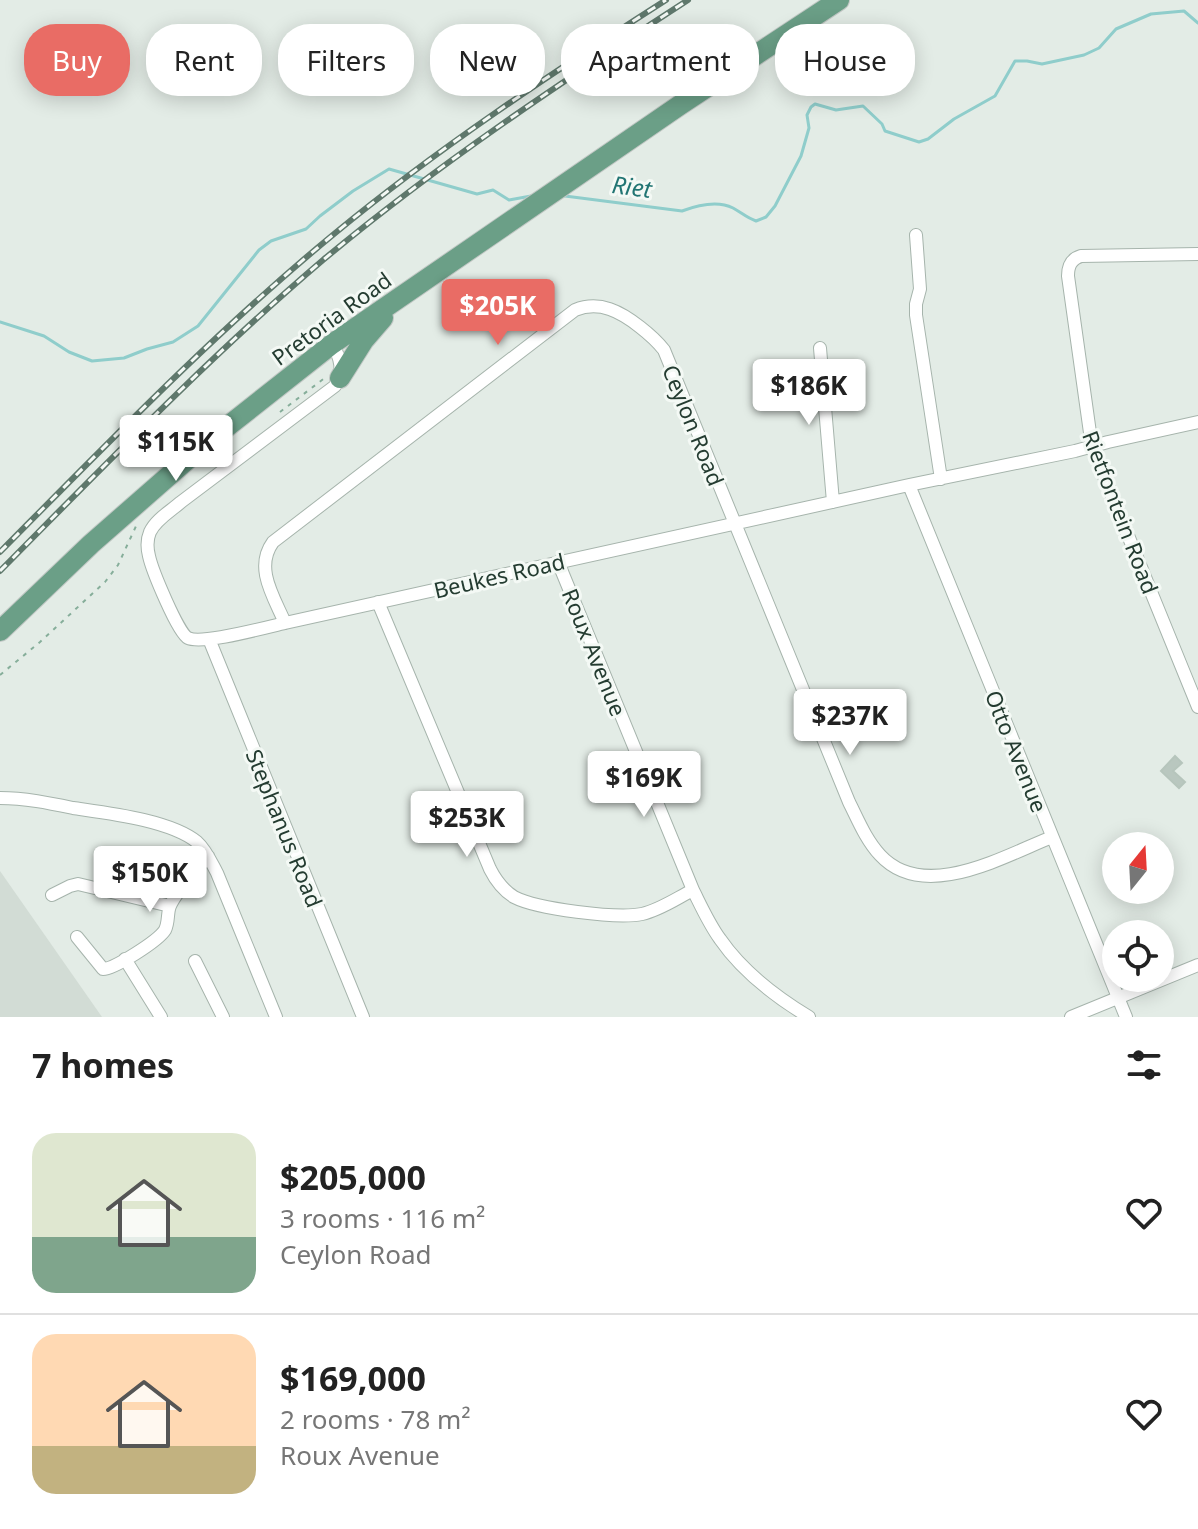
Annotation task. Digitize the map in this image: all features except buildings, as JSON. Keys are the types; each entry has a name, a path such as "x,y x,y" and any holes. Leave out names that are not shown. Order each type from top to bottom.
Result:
{"main road":[{"name":"Pretoria Road","path":"0,631 149,492 332,344 839,0"},
{"path":"311,360 327,364 340,377 371,331 399,299"}],"street":[{"path":"916,235 920,289 916,315 941,479"},
{"name":"Rietfontein Road","path":"1198,254 1081,256 1068,268 1092,447 1198,707"},
{"name":"Ceylon Road","path":"285,623 266,578 264,558 273,542 575,310 595,306 618,312 659,343 667,358 849,802 880,855 907,872 941,875 973,869 1052,837"},
{"path":"209,639 189,639 180,629 149,556 150,532 161,518 181,502 335,386 340,377 341,361 332,344"},
{"path":"820,348 833,502"},
{"name":"Beukes Road","path":"209,639 1198,422"},
{"name":"Otto Avenue","path":"909,485 1126,1017"},
{"name":"Roux Avenue","path":"558,562 693,890 727,949 748,971 789,1005 809,1017"},
{"path":"378,602 490,869 506,892 541,906 628,915 653,910 693,890"},
{"name":"Stephanus Road","path":"209,639 363,1017"},
{"path":"0,798 31,800 152,823 188,836 197,843 217,873 276,1017"},
{"path":"77,937 103,969 109,969 159,937 167,924 170,906 208,856"},
{"path":"52,895 82,884 170,906"},
{"path":"125,959 161,1017"},
{"path":"195,961 223,1017"},
{"path":"1071,1017 1198,965"},
{"path":"780,1017 789,1005"}],"shaded area":[{"path":"0,871 102,1017 0,1017"}],"waterway":[{"name":"Riet","path":"565,196 682,211 701,205 721,204 756,221 766,217 775,206 801,156 809,128 807,115 815,104 836,110 863,106 885,131 919,142 995,96 1015,61 1042,64 1084,55 1099,48 1116,29 1151,14 1184,11 1198,23"},
{"name":"Riet","path":"0,322 44,336 69,352 92,361 124,358 173,342 198,326 259,250 271,241 306,229 353,191 389,169 477,194 493,190 509,200 531,196"}],"railway":[{"path":"0,552 205,349 334,234 455,141 666,0"},
{"path":"0,571 198,373 323,260 456,157 688,0"}]}
